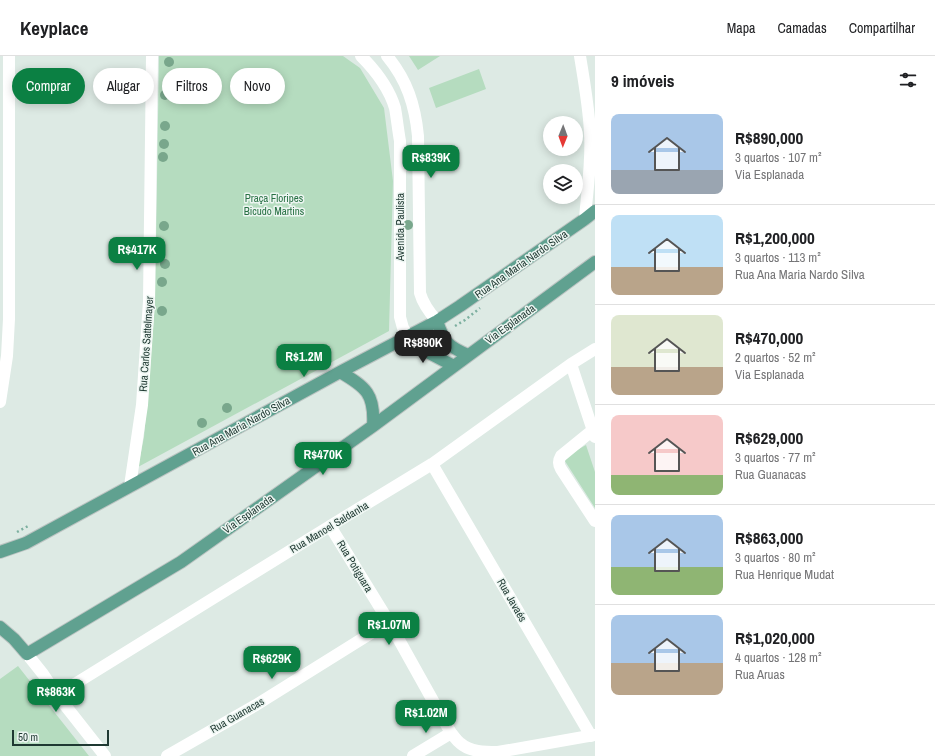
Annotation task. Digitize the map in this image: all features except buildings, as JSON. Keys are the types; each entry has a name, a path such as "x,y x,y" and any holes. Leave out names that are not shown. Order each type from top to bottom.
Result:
{"main road":[{"name":"Rua Ana Maria Nardo Silva","path":"0,552 26,543 340,372 437,321 595,211"},
{"name":"Via Esplanada","path":"27,654 180,562 373,426 595,262"},
{"path":"437,321 441,333 447,342 454,349 468,355"},
{"path":"408,336 429,353 454,366"},
{"path":"340,372 364,388 368,394 373,407 373,426"},
{"path":"0,627 14,638 27,654"}],"street":[{"path":"0,402 7,356 9,319 10,56"},
{"name":"Rua Carlos Sattelmayer","path":"130,486 142,405 149,301 152,56"},
{"name":"Avenida Paulista","path":"361,56 376,72 387,90 394,106 398,124 400,141 400,317 403,328 408,336"},
{"name":"Avenida Paulista","path":"387,56 403,78 415,112 418,136 420,293 422,301 437,321"},
{"path":"580,56 590,133 590,163 585,219"},
{"name":"Rua Manoel Saldanha","path":"57,695 432,464 571,364 595,349"},
{"path":"571,364 594,434 561,456 558,460 558,464 595,521"},
{"name":"Rua Javaés","path":"432,464 593,735"},
{"name":"Rua Potiguara","path":"330,526 389,622 451,733 459,743 467,748 482,752 498,752 593,735"},
{"name":"Rua Guanacas","path":"167,756 256,705 389,622"},
{"path":"27,654 105,756"},
{"path":"413,756 451,733"}],"green space":[{"name":"Praça Floripes Bicudo Martins","path":"159,56 343,56 360,68 384,108 393,181 389,331 138,467 144,437 155,304"},
{"path":"409,56 440,56 418,70"},
{"path":"479,69 486,89 436,108 429,88"},
{"path":"586,445 595,472 595,508 563,458"},
{"path":"18,666 89,756 0,756 0,679"}]}
